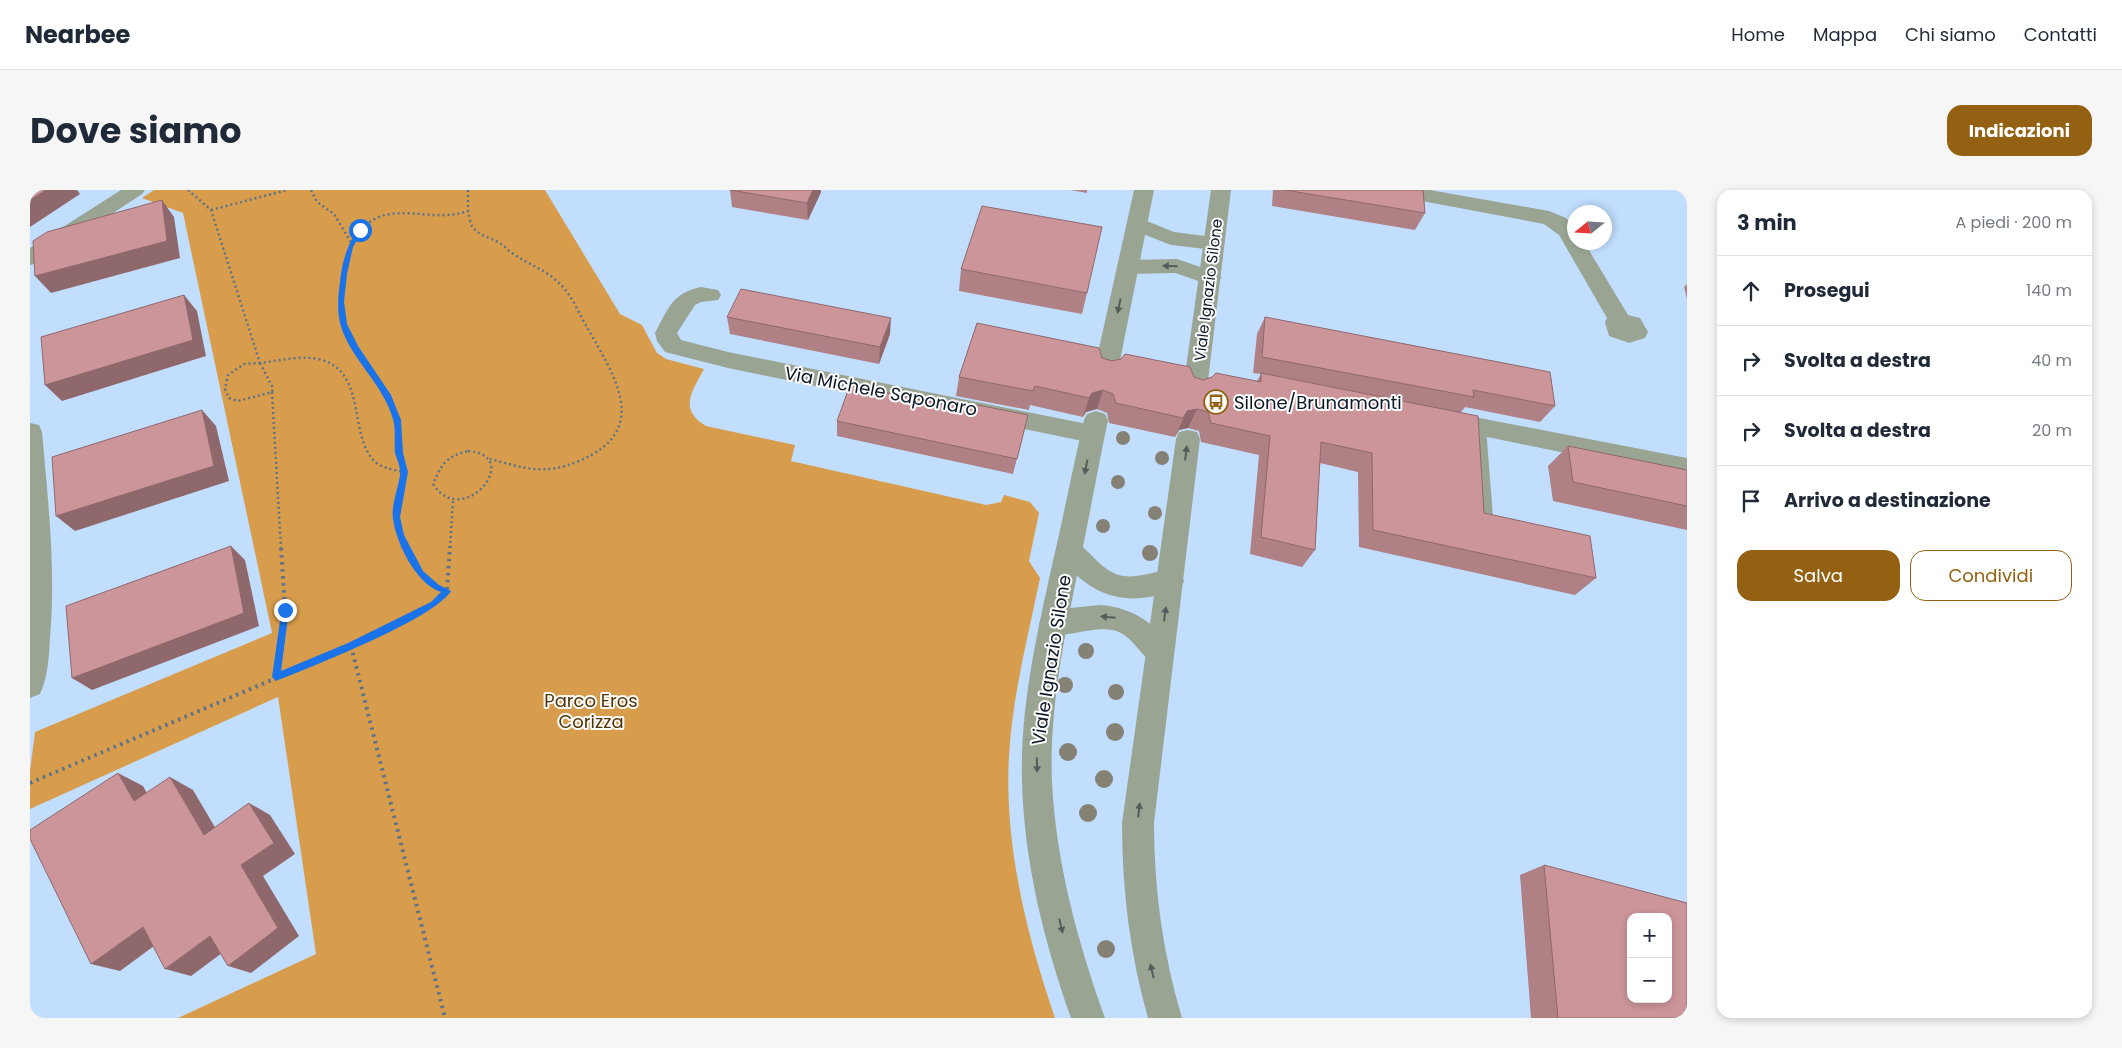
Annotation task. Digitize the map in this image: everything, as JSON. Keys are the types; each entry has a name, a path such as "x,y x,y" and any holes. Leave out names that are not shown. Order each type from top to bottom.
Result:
{"street":[{"path":"30,258 135,190"},
{"path":"1106,371 1144,190"},
{"name":"Viale Ignazio Silone","path":"1220,190 1196,381 1223,377"},
{"path":"1394,190 1549,218 1559,223 1567,231 1620,321"},
{"path":"1137,224 1171,238 1214,244"},
{"path":"1128,267 1177,266 1210,278"},
{"name":"Via Michele Saponaro","path":"710,295 697,294 688,297 666,333 666,337 673,346 678,349 728,360 1094,427"},
{"path":"1422,416 1687,468"},
{"name":"Viale Ignazio Silone","path":"1088,1018 1077,989 1055,904 1042,827 1037,753 1042,697 1053,624 1094,427"},
{"path":"30,432 40,592 38,636 30,685"},
{"path":"1165,1018 1145,934 1138,856 1141,796 1188,439"},
{"path":"1069,550 1094,575 1117,588 1131,590 1170,581"},
{"path":"1053,624 1094,616 1122,619 1136,626 1160,654"}],"lane":[{"path":"1479,427 1486,517"}],"path":[{"path":"188,190 211,210 260,363 273,388 285,610 276,677"},
{"path":"211,210 287,190"},
{"path":"312,190 316,202 334,214 352,244"},
{"path":"468,190 468,211 472,226 480,234 500,243 512,254 538,266 562,284 616,378 622,411 618,431 605,445 588,457 564,467 537,471 490,458 482,452 468,452 454,455 441,466 433,484 441,496 453,500 471,496 483,488 491,477 493,468 490,458"},
{"path":"447,591 436,587 420,573 400,536 396,517 404,472 399,453 397,420 388,395 355,346 344,324 340,302 344,274 352,244 360,230 374,220 392,214 408,213 445,217 458,216 468,211"},
{"path":"272,392 238,401 229,398 225,389 228,375 244,364 302,359 321,360 336,370 349,386 360,415 367,451 374,461 387,469 404,472"},
{"path":"30,783 351,646 434,604 447,591 453,500"},
{"path":"351,646 445,1018"}],"green space":[{"name":"Parco Eros Corizza","path":"154,190 545,190 620,314 642,325 657,353 666,359 704,369 692,393 690,407 697,420 706,426 795,445 791,461 986,505 1001,502 1004,495 1030,502 1039,513 1029,561 1040,578 1013,712 1008,790 1014,857 1020,890 1035,955 1055,1018 178,1018 316,954 278,697 30,809 30,771 35,732 272,633 183,213 142,198"}],"building":[{"path":"30,190 46,190 30,200"},
{"path":"730,190 813,190 807,203"},
{"path":"1285,190 1423,190 1425,213"},
{"path":"162,200 167,241 35,276 33,241 47,232"},
{"path":"982,206 1102,227 1087,293 961,269"},
{"path":"741,289 891,318 880,347 727,317"},
{"path":"184,295 193,340 45,385 41,337"},
{"path":"1265,317 1550,372 1555,406 1473,390 1474,397 1262,357"},
{"path":"977,323 1099,348 1102,358 1112,361 1121,359 1125,354 1190,367 1194,377 1203,380 1212,377 1216,373 1261,382 1261,373 1478,416 1484,513 1590,536 1596,578 1373,530 1372,453 1321,442 1315,550 1261,537 1270,436 1211,423 1208,412 1197,409 1187,411 1183,418 1116,403 1113,394 1103,390 1092,393 1089,398 1035,386 1033,391 959,377"},
{"path":"850,385 950,406 952,400 1028,415 1017,459 837,421"},
{"path":"202,410 214,466 56,516 52,457"},
{"path":"1568,446 1687,470 1687,506 1573,482"},
{"path":"231,546 244,613 72,678 66,606"},
{"path":"118,773 134,801 170,777 204,835 249,803 274,843 241,865 278,928 228,966 210,936 165,969 143,927 91,964 30,839 30,830"},
{"path":"1544,865 1687,903 1687,1018 1558,1018"}],"place":[{"name":"Silone/Brunamonti","path":"1216,402"}],"route":[{"path":"285,610 276,677 351,646 434,604 447,591 436,587 420,573 400,536 396,517 404,472 399,453 397,420 388,395 355,346 344,324 340,302 344,274 350,247 360,230"}]}
